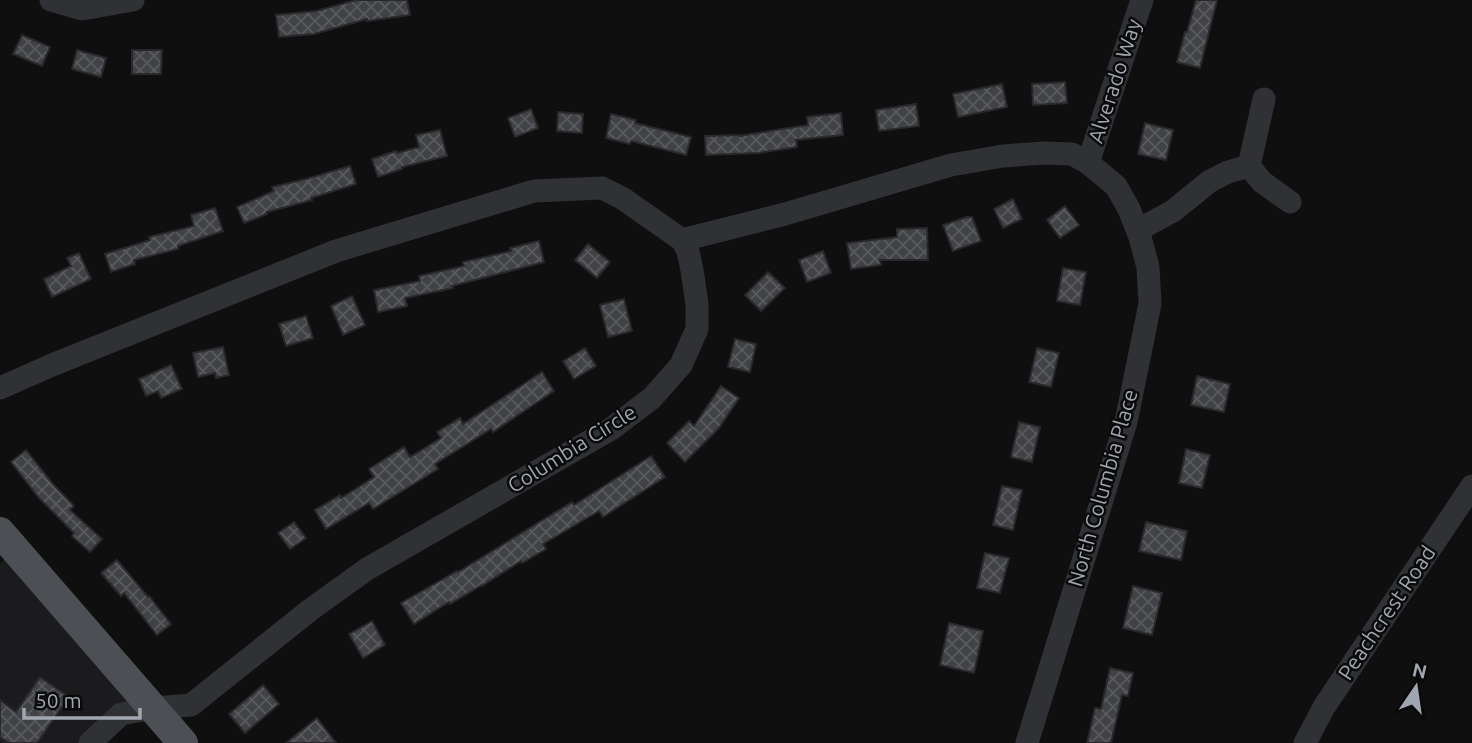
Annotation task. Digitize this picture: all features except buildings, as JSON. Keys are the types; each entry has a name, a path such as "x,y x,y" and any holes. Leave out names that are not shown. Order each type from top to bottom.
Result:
{"main road":[{"path":"0,532 183,743"}],"street":[{"path":"51,0 82,9 133,0"},
{"name":"Alverado Way","path":"1088,163 1142,0"},
{"path":"1249,166 1264,99"},
{"name":"North Columbia Place","path":"682,240 785,214 951,165 1003,156 1072,154 1088,163 1116,186 1138,230 1148,267 1150,304 1126,422 1027,743"},
{"path":"1249,166 1262,182 1290,202"},
{"path":"1138,230 1173,211 1210,181 1249,166"},
{"path":"0,388 336,251 534,191 602,188 622,198 682,240"},
{"name":"Columbia Circle","path":"90,743 121,714 191,705 310,610 367,569 611,429 653,398 681,365 697,329 697,304 692,270 688,251 682,240"},
{"name":"Peachcrest Road","path":"1305,743 1324,707 1472,486"}],"shaded area":[{"path":"20,547 136,691 92,743 0,743 0,563"}]}
